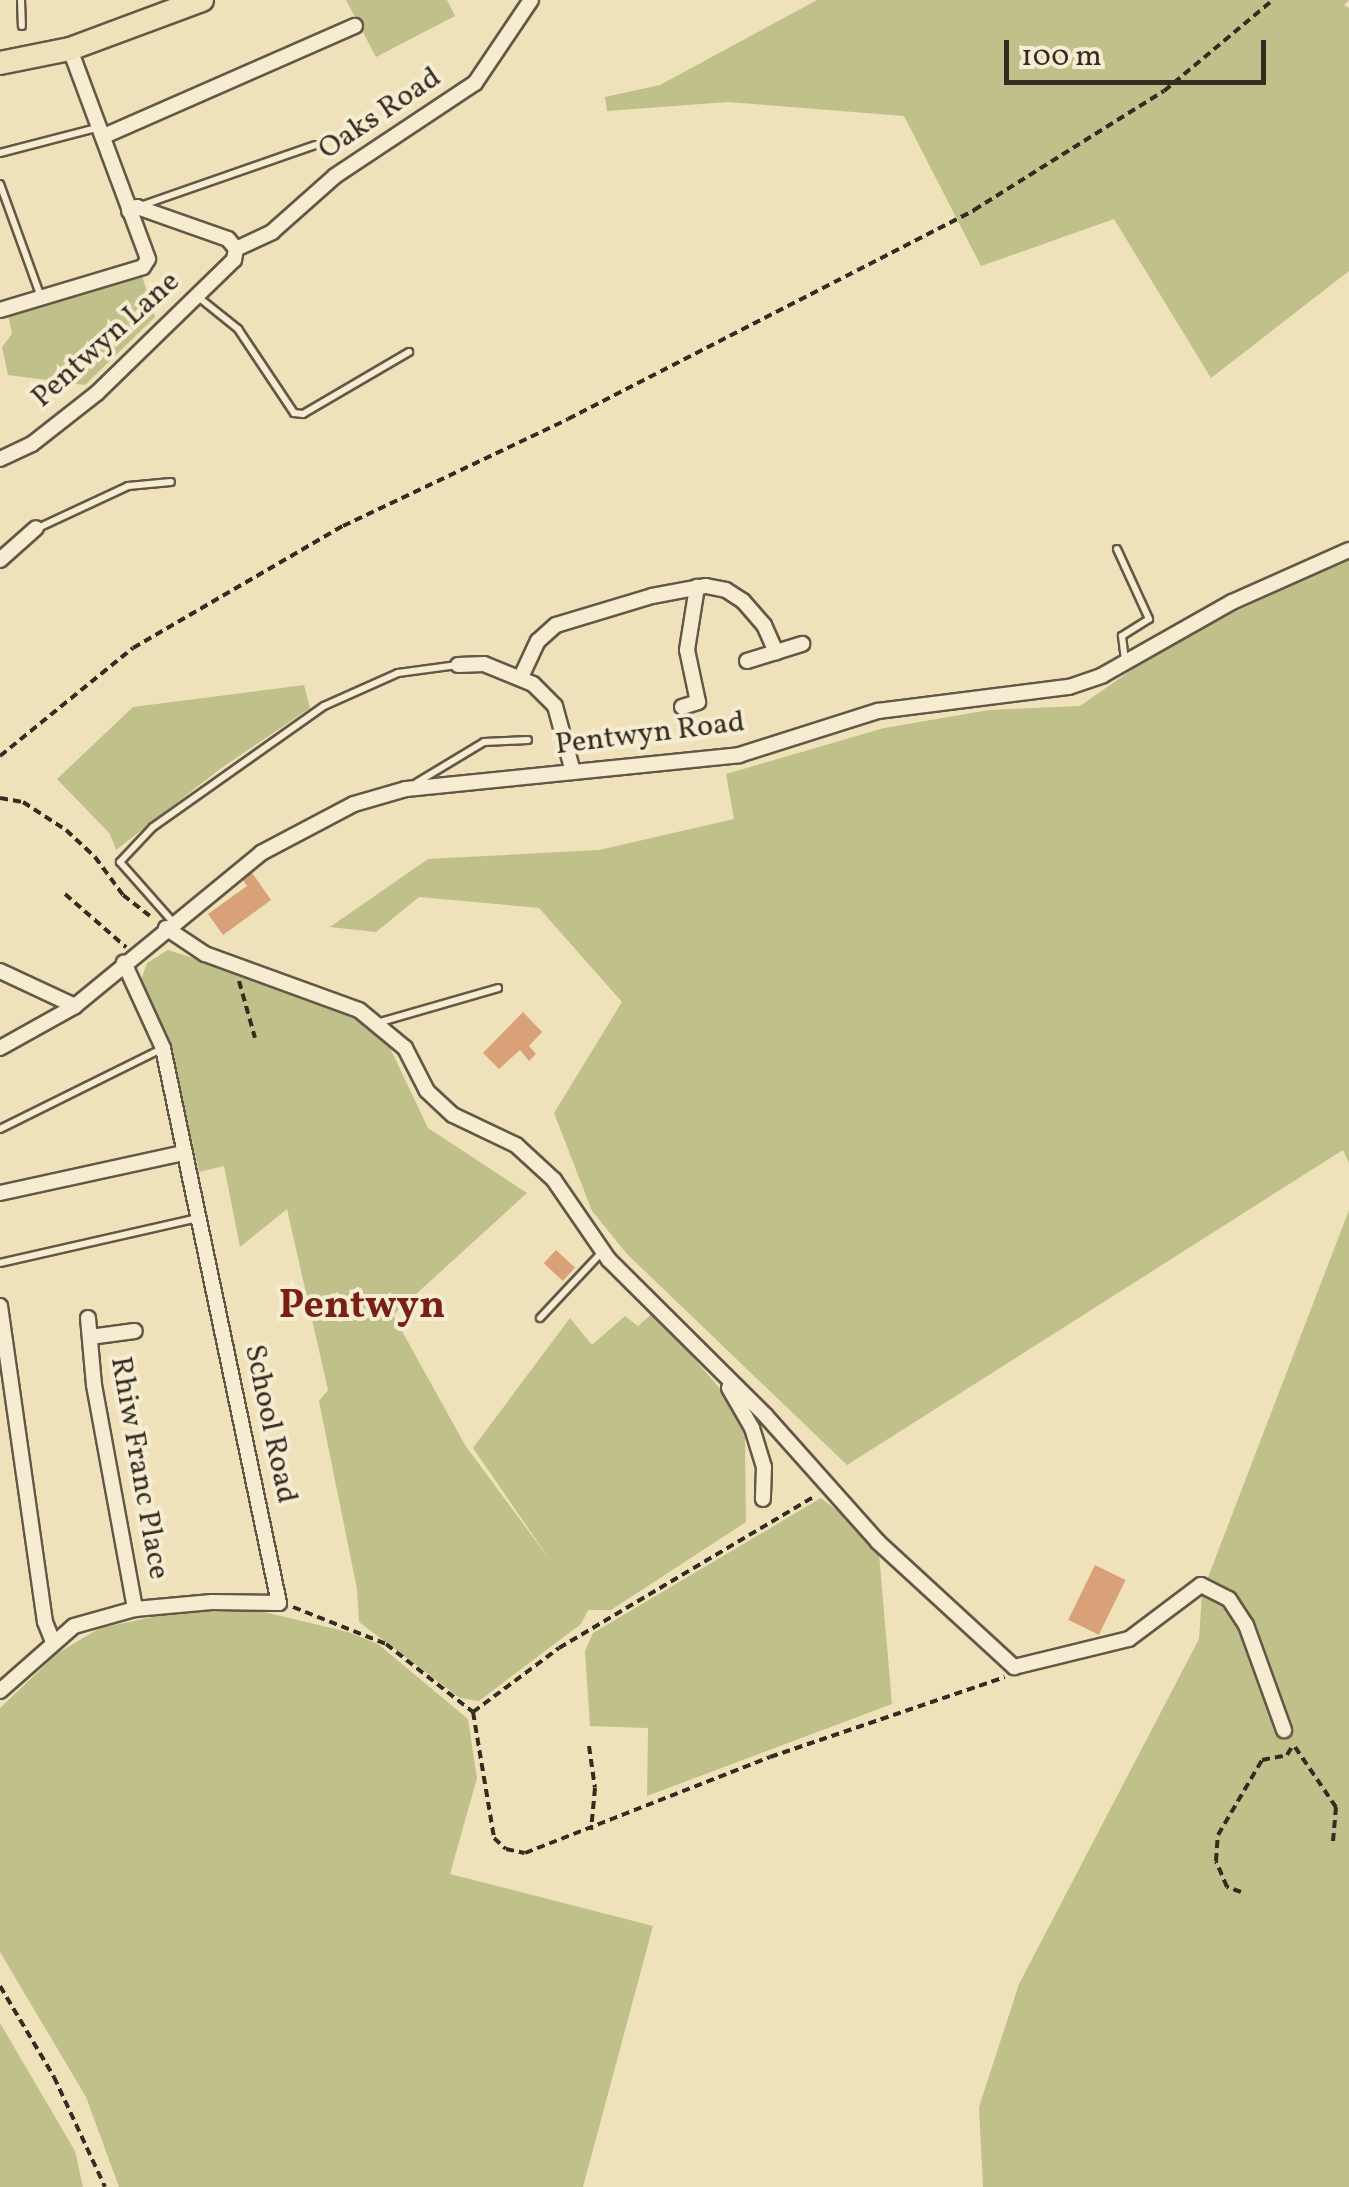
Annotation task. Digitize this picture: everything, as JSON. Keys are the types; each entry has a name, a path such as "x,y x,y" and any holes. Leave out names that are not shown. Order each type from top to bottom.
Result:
{"main road":[{"path":"0,63 70,49 202,0"}],"street":[{"name":"Oaks Road","path":"236,248 272,232 335,176 475,83 531,0"},
{"path":"102,132 355,26"},
{"path":"0,310 143,267 148,259 133,209 70,49"},
{"path":"133,209 228,239 236,248"},
{"name":"Pentwyn Lane","path":"0,459 32,444 97,393 234,260 236,248"},
{"path":"0,560 36,528"},
{"name":"Pentwyn Road","path":"0,1048 75,1006 260,852 354,804 406,789 739,755 878,711 1069,688 1126,662 1232,602 1349,550"},
{"path":"521,677 538,642 556,625 697,587 726,590 742,601 764,624 776,652"},
{"path":"682,708 698,702 687,650 697,587"},
{"path":"747,661 802,644"},
{"path":"458,665 484,664 521,677 555,706 573,772"},
{"path":"169,925 205,954 359,1010 406,1048 427,1091 453,1115 516,1144 554,1180 603,1251 878,1542 1014,1667 1129,1640 1202,1586 1229,1599 1246,1625 1284,1730"},
{"name":"School Road","path":"129,959 163,1048 279,1602"},
{"path":"0,971 75,1006"},
{"path":"0,1193 184,1154"},
{"path":"0,1306 44,1622 53,1642"},
{"name":"Rhiw Franc Place","path":"88,1318 135,1609"},
{"path":"671,1320 673,1331 732,1391 752,1428 764,1467 762,1499"},
{"name":"Rhiw Franc Place","path":"90,1337 135,1332"},
{"path":"0,1691 74,1626 135,1609 212,1602 279,1602"}],"lane":[{"path":"21,0 22,26"},
{"path":"0,153 102,132"},
{"path":"133,209 315,145"},
{"path":"0,184 41,298"},
{"path":"196,296 238,328 294,413 303,414 409,352"},
{"path":"36,528 128,486 172,482"},
{"path":"1117,549 1149,619 1122,636 1126,662"},
{"path":"169,925 120,862 153,827 324,706 398,673 458,665"},
{"path":"406,789 484,742 528,740"},
{"path":"376,1024 498,988"},
{"path":"0,1129 163,1048"},
{"path":"0,1263 199,1218"},
{"path":"540,1318 603,1251"}],"path":[{"path":"0,756 133,648 343,526 568,419 974,210 1164,92 1273,0"},
{"path":"0,798 23,802 66,830 95,857 123,895 169,925"},
{"path":"66,894 129,959"},
{"path":"241,966 238,984 254,1038"},
{"path":"473,1712 559,1648 830,1488"},
{"path":"279,1602 386,1644 473,1712 494,1838 506,1848 525,1853 770,1757 994,1682 1022,1667"},
{"path":"1284,1730 1336,1808 1333,1844"},
{"path":"1241,1892 1227,1887 1216,1861 1218,1835 1262,1760 1287,1755 1293,1745"},
{"path":"589,1746 595,1788 591,1830"},
{"path":"0,1986 54,2077 104,2187"}],"green space":[{"path":"346,0 447,0 455,16 376,57"},
{"path":"817,0 1349,0 1344,5 1349,8 1349,271 1211,378 1114,219 981,266 904,116 728,102 607,111 605,97 660,85"},
{"path":"141,273 155,317 85,385 8,375 2,347 12,334 8,315"},
{"path":"1349,558 1349,1163 1343,1150 847,1465 628,1255 592,1211 554,1113 622,1002 539,908 419,897 376,932 330,927 428,859 599,850 734,819 726,774 884,728 989,710 1080,706 1173,641"},
{"path":"304,685 310,708 220,769 116,850 110,834 57,779 133,707"},
{"path":"168,950 342,1005 383,1033 428,1128 527,1193 393,1315 465,1445 550,1560 473,1448 570,1318 592,1345 625,1316 638,1326 654,1312 729,1399 745,1437 746,1522 611,1610 588,1610 581,1624 479,1701 460,1698 359,1622 357,1589 319,1401 328,1390 287,1209 240,1247 224,1166 199,1172 170,1044 140,983 147,963"},
{"path":"1349,1210 1349,2187 983,2187 979,2107 1019,1984 1199,1639 1202,1593"},
{"path":"821,1498 878,1542 892,1704 647,1796 648,1728 590,1726 585,1651 593,1633"},
{"path":"181,1611 260,1611 348,1632 378,1644 468,1719 477,1778 450,1874 653,1926 583,2187 119,2187 86,2097 0,1952 0,1708 58,1653 100,1628"},
{"path":"0,2023 75,2151 83,2187 0,2187"}],"building":[{"path":"252,873 271,900 223,935 208,914 247,886 243,880"},
{"path":"523,1012 542,1032 529,1046 536,1054 529,1061 520,1050 499,1069 483,1053"},
{"path":"556,1250 575,1268 563,1281 544,1263"},
{"path":"1095,1565 1126,1580 1099,1635 1068,1620"}],"district":[{"name":"Pentwyn","path":"362,1307"}]}
